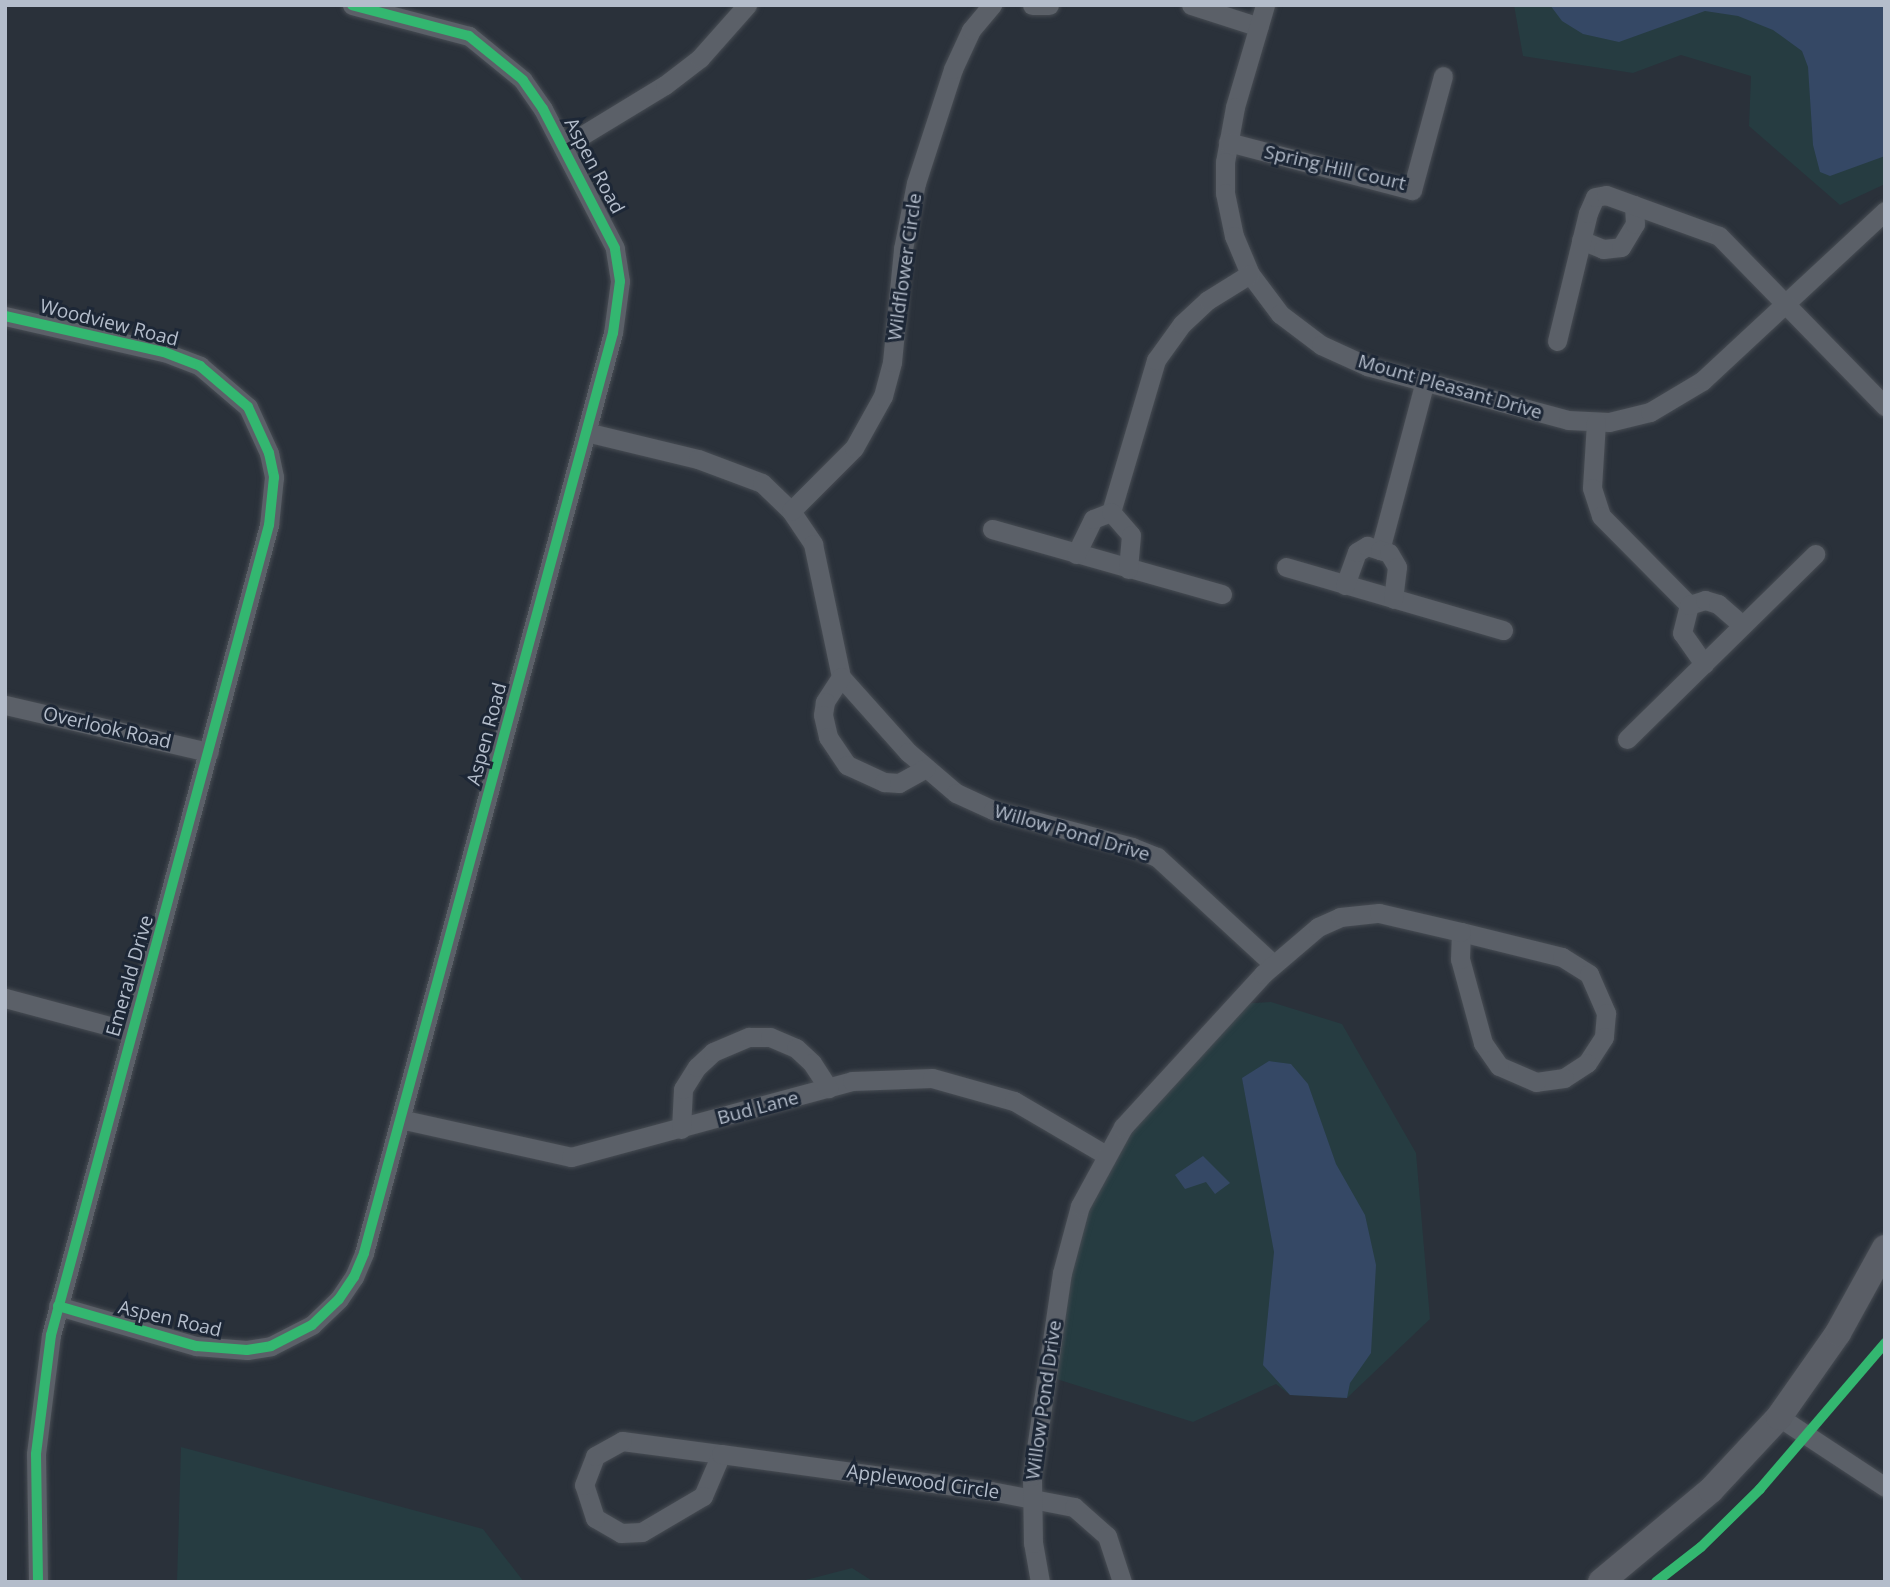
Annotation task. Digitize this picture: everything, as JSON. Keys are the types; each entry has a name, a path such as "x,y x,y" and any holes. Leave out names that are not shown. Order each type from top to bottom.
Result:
{"main road":[{"path":"1601,1582 1711,1490 1779,1417 1839,1333 1885,1248"}],"street":[{"name":"Aspen Road","path":"58,1306 222,1351 271,1346 295,1336 329,1310 354,1277 400,1119 613,333 620,281 607,225 523,80 489,48 450,28 352,5"},
{"path":"563,147 665,85 699,58 747,5"},
{"name":"Wildflower Circle","path":"791,511 854,447 883,396 892,362 903,249 916,183 953,69 971,30 992,5"},
{"path":"1032,5 1049,5"},
{"path":"1191,5 1259,27"},
{"name":"Mount Pleasant Drive","path":"1265,5 1228,142 1225,193 1234,236 1250,274 1280,314 1321,345 1367,366 1549,415 1596,422 1650,412 1689,391 1885,211"},
{"name":"Spring Hill Court","path":"1228,142 1412,190 1443,76"},
{"path":"1557,341 1581,240 1595,197 1606,195 1719,236 1885,406"},
{"path":"1581,240 1603,249 1621,247 1635,224 1634,205"},
{"path":"1111,512 1156,360 1182,324 1208,300 1250,274"},
{"name":"Woodview Road","path":"5,316 177,356 200,366 236,393"},
{"path":"1380,550 1425,381"},
{"name":"Emerald Drive","path":"38,1582 36,1454 40,1400 58,1306 209,752 274,496 269,453 261,429 236,393"},
{"path":"1596,422 1591,488 1601,516 1689,606"},
{"name":"Willow Pond Drive","path":"586,432 741,473 762,483 791,511 813,544 820,566 841,677 871,716 926,768 956,793 993,810 1132,846 1157,857 1273,964 1149,1095 1106,1154 1080,1206 1062,1273 1031,1498 1040,1582"},
{"path":"1076,554 1093,519 1111,512"},
{"path":"1111,512 1130,535 1128,569"},
{"path":"992,529 1222,594"},
{"path":"1345,584 1357,552 1367,546 1390,553 1397,567 1393,599"},
{"path":"1627,739 1815,554"},
{"path":"1286,567 1503,631"},
{"path":"1689,606 1704,600 1718,604 1742,625"},
{"path":"1689,606 1682,633 1704,663"},
{"path":"841,677 825,702 824,715 828,737 847,765 871,779 892,783 908,780 926,768"},
{"name":"Overlook Road","path":"5,705 209,752"},
{"path":"1273,964 1318,927 1358,913 1392,914 1562,957 1589,974 1606,1013 1604,1037 1587,1063 1564,1078 1536,1082 1499,1066 1483,1043 1460,959 1461,932"},
{"path":"5,998 132,1032"},
{"path":"681,1129 683,1089 697,1067 713,1052 749,1037 770,1037 796,1048 812,1063 828,1088"},
{"name":"Bud Lane","path":"400,1119 571,1157 828,1088 895,1077 962,1083 1014,1101 1106,1154"},
{"path":"1779,1417 1885,1487"},
{"name":"Applewood Circle","path":"721,1454 703,1496 642,1532 610,1529 595,1518 585,1498 588,1469 595,1456 622,1441 721,1454 1031,1498 1074,1507 1090,1518 1107,1536 1122,1582"}],"green space":[{"path":"1514,5 1885,5 1885,184 1840,205 1749,126 1751,76 1681,55 1633,73 1523,56"},
{"path":"1271,1002 1342,1024 1416,1153 1430,1319 1347,1398 1290,1395 1276,1384 1193,1422 1047,1376 1062,1273 1106,1154 1237,1004"},
{"path":"181,1447 483,1529 524,1582 177,1582"},
{"path":"852,1568 874,1582 798,1582"}],"water":[{"path":"1550,5 1885,5 1885,156 1830,176 1820,172 1813,145 1808,67 1802,51 1773,30 1738,16 1705,11 1619,42 1583,34 1562,21"},
{"path":"1269,1061 1291,1064 1308,1084 1336,1164 1365,1215 1376,1265 1371,1353 1350,1383 1347,1398 1290,1395 1263,1365 1274,1252 1242,1078"},
{"path":"1203,1156 1230,1183 1215,1194 1206,1182 1185,1189 1175,1175"}],"cycle path":[{"path":"58,1306 196,1346 247,1350 271,1346 312,1325 339,1299 354,1277 364,1253 613,333 620,281 615,248 543,109 523,80 469,36 352,5"},
{"path":"5,316 164,352 200,366 248,407 269,453 274,477 269,525 51,1335 36,1454 38,1582"},
{"path":"1656,1582 1701,1547 1760,1489 1885,1343"}]}
